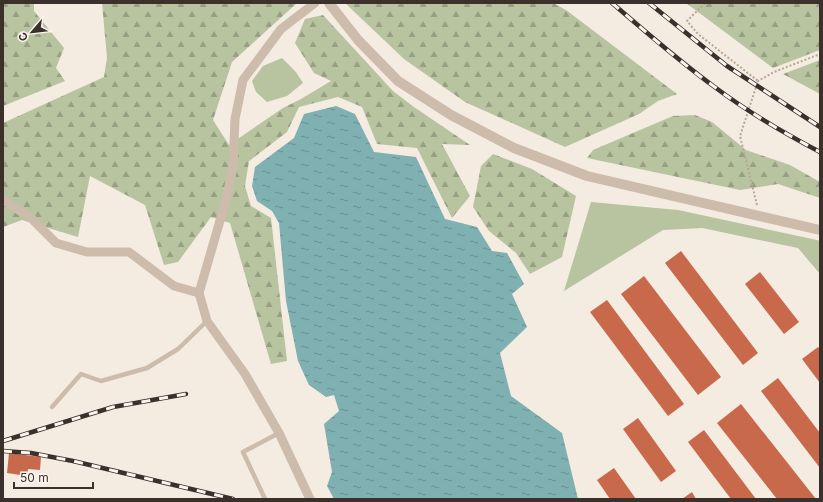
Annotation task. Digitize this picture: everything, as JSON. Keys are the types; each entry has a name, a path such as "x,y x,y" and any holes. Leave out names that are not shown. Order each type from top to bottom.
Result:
{"street":[{"path":"310,499 279,433 245,374 207,321 199,293 226,200 233,167 236,119 243,80 281,29 315,3"},
{"path":"328,3 358,40 398,81 451,115 514,148 587,176 820,230"},
{"path":"3,200 30,217 56,243 87,252 129,252 174,286 199,293"}],"lane":[{"path":"52,407 81,374 101,381 147,368 178,349 207,321"},
{"path":"265,499 243,452 279,433"}],"path":[{"path":"704,3 687,21 698,34 758,81"},
{"path":"760,216 740,136 758,81 774,72 820,54"}],"green space":[{"path":"3,3 34,3 34,11 64,48 56,68 65,81 3,106"},
{"path":"102,3 297,3 232,62 213,120 229,145 283,108 331,81 314,73 295,43 305,19 323,15 393,91 470,145 442,144 470,196 452,218 417,148 377,144 362,107 338,97 299,107 287,132 249,161 245,186 251,206 271,218 287,361 271,364 230,223 211,217 178,262 164,265 145,205 90,176 78,237 22,220 3,227 3,123 104,77 107,58"},
{"path":"345,3 553,3 566,10 677,94 658,101 639,114 565,147 465,102 404,59"},
{"path":"686,3 820,3 820,50 773,68"},
{"path":"282,58 296,72 303,83 287,96 267,102 256,92 252,81 263,66"},
{"path":"820,60 820,94 783,74"},
{"path":"695,115 712,122 746,150 790,165 820,182 820,198 778,184 740,190 587,158 593,150 673,116"},
{"path":"493,154 532,169 576,196 562,257 530,274 516,253 489,231 473,207 481,166"},
{"path":"591,202 678,210 817,240 820,241 820,274 798,248 702,228 663,230 564,291"}],"water":[{"path":"336,106 355,114 374,152 416,157 445,219 477,227 492,251 507,253 524,284 512,294 527,327 500,353 511,396 562,433 578,499 334,499 327,486 332,472 324,424 339,411 334,395 326,397 309,385 298,361 286,301 279,223 272,211 257,201 252,186 255,167 294,138 304,114"}],"building":[{"path":"681,251 758,353 743,365 665,263"},
{"path":"760,272 799,322 784,334 745,284"},
{"path":"644,276 721,377 698,395 621,294"},
{"path":"607,300 684,404 668,416 590,312"},
{"path":"818,347 820,349 820,383 802,359"},
{"path":"778,378 820,433 820,468 761,391"},
{"path":"741,404 816,499 777,499 717,423"},
{"path":"638,418 676,471 661,482 623,429"},
{"path":"704,430 756,499 731,499 688,442"},
{"path":"9,453 41,457 40,470 28,469 27,476 7,473"},
{"path":"614,468 636,499 610,499 597,480"},
{"path":"692,492 696,499 682,499"}],"railway":[{"path":"612,3 676,57 728,97 766,122 820,152"},
{"path":"649,3 727,66 820,127"},
{"path":"3,441 113,407 186,394"},
{"path":"3,451 31,453 73,461 233,499"}]}
